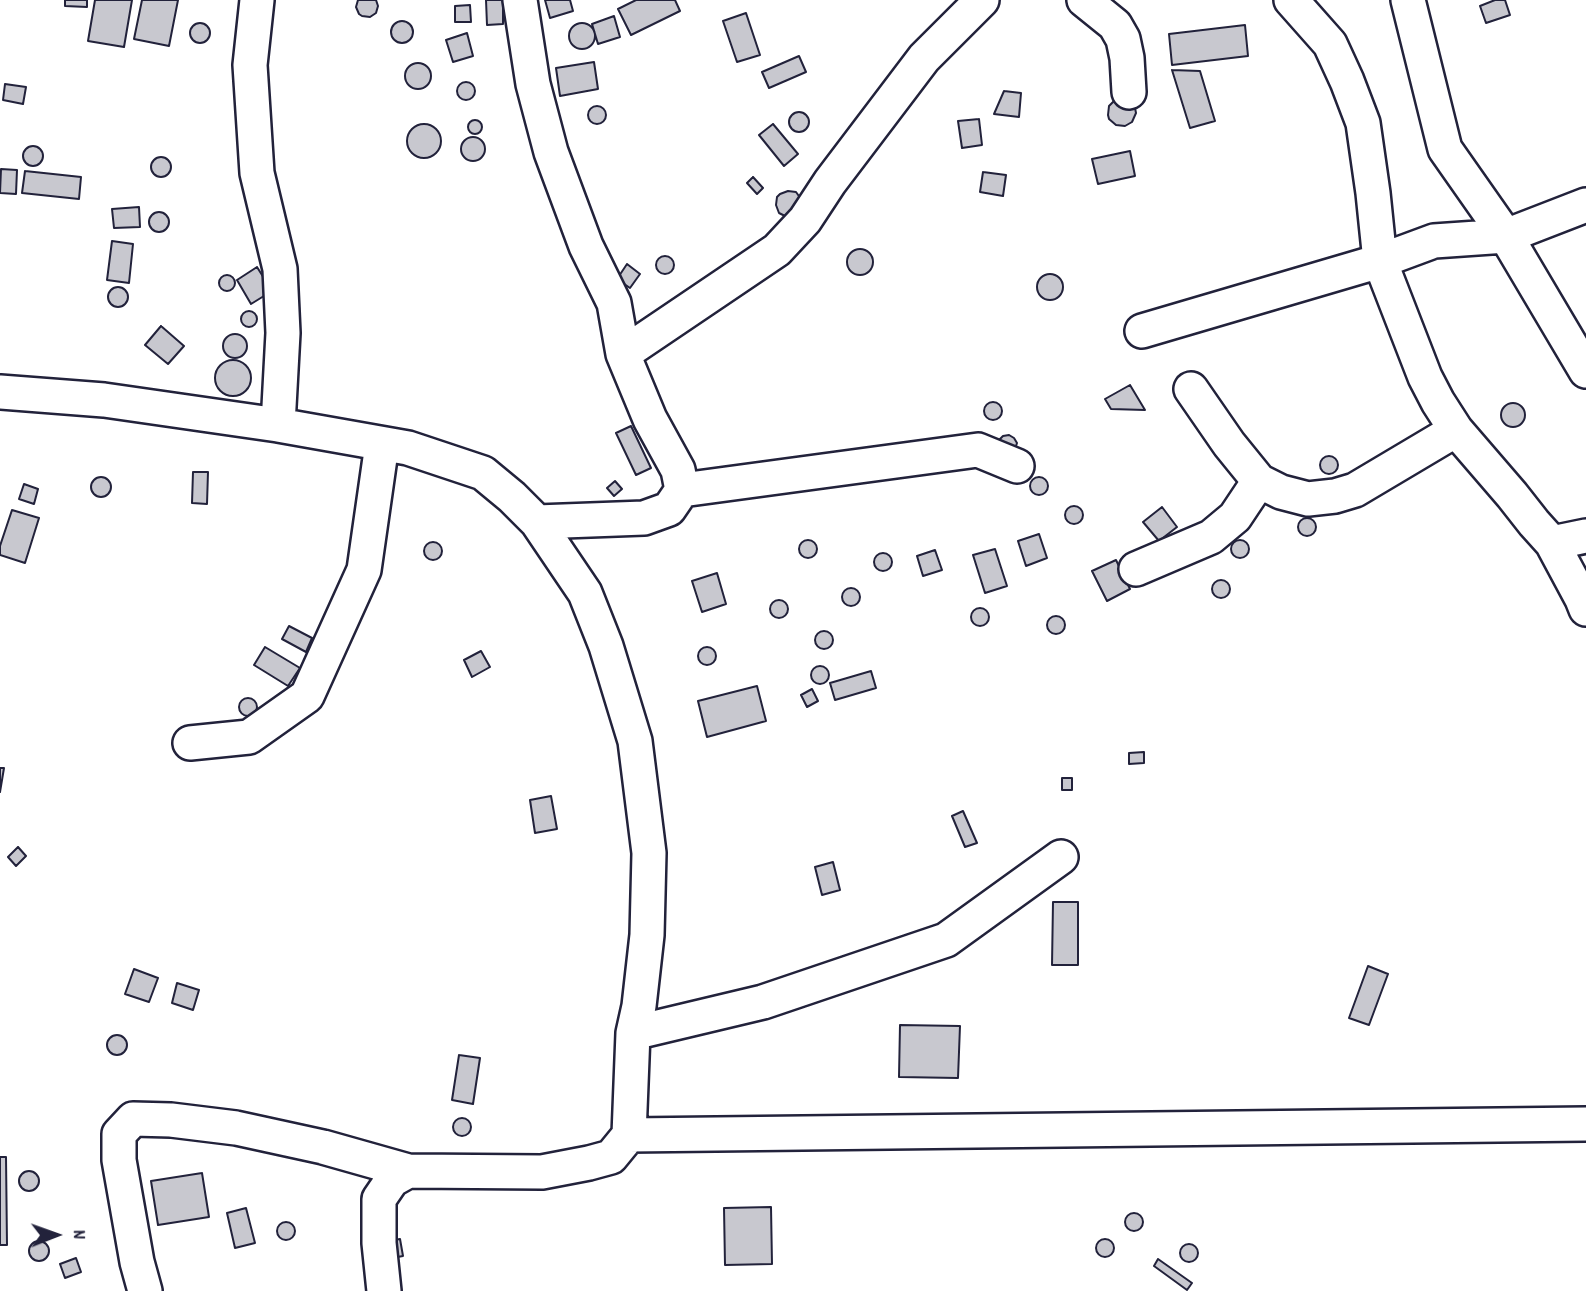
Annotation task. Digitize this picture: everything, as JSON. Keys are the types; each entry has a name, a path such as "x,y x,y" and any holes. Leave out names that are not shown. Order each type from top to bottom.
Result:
{"street":[{"path":"257,0 250,65 257,173 280,269 283,333 278,425"},
{"path":"520,0 533,84 551,152 586,246 614,303 623,354 650,419 678,470 682,490 669,509 644,518 537,522"},
{"path":"623,354 777,250 804,220 925,58 982,0"},
{"path":"1084,0 1115,25 1123,38 1129,92"},
{"path":"1291,0 1330,44 1363,123 1380,261 1425,377 1456,429 1552,543 1586,609"},
{"path":"1408,0 1445,149 1506,236 1586,371"},
{"path":"1142,331 1380,261 1434,241 1506,236 1586,205"},
{"path":"1191,389 1229,444 1259,481 1281,492 1308,499 1335,496 1355,490 1456,429"},
{"path":"0,392 104,400 278,425 408,448 483,473 537,522 585,593 606,646 635,741 649,853 647,935 639,1006 633,1033 629,1135 611,1157 542,1172 408,1171 323,1147 236,1128 171,1120 133,1119 119,1134 119,1160 137,1262 145,1291"},
{"path":"190,743 249,737 307,696 364,570 382,444"},
{"path":"682,490 978,450 1017,466"},
{"path":"1136,569 1211,537 1235,517 1259,481"},
{"path":"1552,543 1586,536"},
{"path":"633,1033 763,1002 946,940 1061,857"},
{"path":"629,1135 1586,1124"},
{"path":"384,1291 379,1243 379,1199 393,1180 408,1171"}],"building":[{"path":"65,0 87,0 87,7 65,6"},
{"path":"95,0 132,0 124,47 88,41"},
{"path":"142,0 178,0 169,46 134,39"},
{"path":"358,0 376,0 376,13 370,17 359,14 356,7"},
{"path":"486,0 503,0 503,24 487,25"},
{"path":"545,0 570,0 573,11 550,18"},
{"path":"636,0 675,0 680,11 631,35 618,9"},
{"path":"1495,0 1505,0 1510,15 1486,23 1480,6"},
{"path":"470,5 471,22 455,22 455,6"},
{"path":"746,13 760,55 737,62 723,21"},
{"path":"614,16 620,37 598,44 592,24"},
{"path":"402,21 410,24 413,32 410,40 402,43 394,40 391,32 394,24"},
{"path":"200,23 207,26 210,33 207,40 200,43 193,40 190,33 193,26"},
{"path":"582,23 591,27 595,36 591,45 582,49 573,45 569,36 573,27"},
{"path":"1245,25 1248,56 1172,65 1169,34"},
{"path":"467,33 473,56 453,62 446,40"},
{"path":"799,56 806,72 769,88 762,72"},
{"path":"594,62 598,89 560,96 556,68"},
{"path":"418,63 427,67 431,76 427,85 418,89 409,85 405,76 409,67"},
{"path":"1172,70 1200,71 1215,121 1190,128"},
{"path":"466,82 472,85 475,91 472,97 466,100 460,97 457,91 460,85"},
{"path":"5,84 26,87 23,104 3,100"},
{"path":"1004,91 1021,93 1019,117 994,114"},
{"path":"1116,99 1133,104 1135,108 1132,122 1125,126 1116,125 1109,119 1109,106"},
{"path":"593,106 601,106 606,115 604,122 593,124 588,119 588,111"},
{"path":"799,112 806,115 809,122 806,129 799,132 792,129 789,122 792,115"},
{"path":"979,119 982,145 962,148 958,121"},
{"path":"475,120 480,122 480,132 475,134 470,132 468,127 470,122"},
{"path":"424,124 436,129 441,141 436,153 424,158 412,153 407,141 412,129"},
{"path":"773,124 798,154 784,166 759,135"},
{"path":"473,137 482,140 485,149 482,158 473,161 464,158 461,149 464,140"},
{"path":"33,146 40,149 43,156 40,163 33,166 26,163 23,156 26,149"},
{"path":"1130,151 1135,176 1098,184 1092,159"},
{"path":"161,157 168,160 171,167 168,174 161,177 154,174 151,167 154,160"},
{"path":"1,169 17,170 16,194 0,193"},
{"path":"25,171 81,177 79,199 22,193"},
{"path":"983,172 1006,175 1003,196 980,192"},
{"path":"753,177 763,188 757,194 747,183"},
{"path":"788,191 796,192 801,199 787,217 779,213 776,205 777,197"},
{"path":"139,207 140,227 114,228 112,209"},
{"path":"159,212 166,215 169,222 166,229 159,232 152,229 149,222 152,215"},
{"path":"112,241 133,244 129,283 107,280"},
{"path":"860,249 869,253 873,262 869,271 860,275 851,271 847,262 851,253"},
{"path":"665,256 671,259 674,265 671,271 665,274 659,271 656,265 659,259"},
{"path":"627,264 640,274 630,288 617,279"},
{"path":"257,267 272,291 251,304 237,280"},
{"path":"1050,274 1059,278 1063,287 1059,296 1050,300 1041,296 1037,287 1041,278"},
{"path":"224,275 230,275 235,283 233,289 224,291 219,286 219,280"},
{"path":"118,287 125,290 128,297 125,304 118,307 111,304 108,297 111,290"},
{"path":"246,311 252,311 257,319 255,325 246,327 241,322 241,316"},
{"path":"161,326 184,346 168,364 145,345"},
{"path":"235,334 246,341 247,346 240,357 235,358 224,351 223,346 230,335"},
{"path":"233,360 246,365 251,378 246,391 233,396 220,391 215,378 220,365"},
{"path":"1130,385 1145,410 1111,409 1105,399"},
{"path":"989,402 997,402 1002,411 1000,418 989,420 984,415 984,407"},
{"path":"1513,403 1524,410 1525,415 1518,426 1513,427 1502,420 1501,415 1508,404"},
{"path":"631,426 651,468 636,475 616,433"},
{"path":"1009,435 1017,443 1015,449 997,446 1003,436"},
{"path":"1325,456 1333,456 1338,465 1336,472 1325,474 1320,469 1320,461"},
{"path":"193,472 208,472 207,504 192,503"},
{"path":"101,477 108,480 111,487 108,494 101,497 94,494 91,487 94,480"},
{"path":"1035,477 1043,477 1048,486 1046,493 1035,495 1030,490 1030,482"},
{"path":"615,481 622,489 614,496 607,488"},
{"path":"24,484 38,489 34,504 19,499"},
{"path":"1070,506 1078,506 1083,515 1081,522 1070,524 1065,519 1065,511"},
{"path":"1162,507 1177,527 1159,541 1143,522"},
{"path":"12,510 39,518 25,563 0,555 0,546"},
{"path":"1303,518 1311,518 1316,527 1314,534 1303,536 1298,531 1298,523"},
{"path":"1039,534 1047,558 1026,566 1018,541"},
{"path":"804,540 812,540 817,549 815,556 804,558 799,553 799,545"},
{"path":"1236,540 1244,540 1249,549 1247,556 1236,558 1231,553 1231,545"},
{"path":"429,542 437,542 442,551 440,558 429,560 424,555 424,547"},
{"path":"995,549 1007,586 985,593 973,555"},
{"path":"935,550 942,570 923,576 917,556"},
{"path":"879,553 887,553 892,562 890,569 879,571 874,566 874,558"},
{"path":"1116,560 1130,589 1107,601 1092,571"},
{"path":"717,573 726,604 702,612 692,581"},
{"path":"1217,580 1225,580 1230,589 1228,596 1217,598 1212,593 1212,585"},
{"path":"847,588 855,588 860,597 858,604 847,606 842,601 842,593"},
{"path":"775,600 783,600 788,609 786,616 775,618 770,613 770,605"},
{"path":"976,608 984,608 989,617 987,624 976,626 971,621 971,613"},
{"path":"1052,616 1060,616 1065,625 1063,632 1052,634 1047,629 1047,621"},
{"path":"289,626 312,638 306,652 282,639"},
{"path":"820,631 828,631 833,640 831,647 820,649 815,644 815,636"},
{"path":"265,647 300,668 288,686 254,665"},
{"path":"703,647 711,647 716,656 714,663 703,665 698,660 698,652"},
{"path":"481,651 490,667 472,677 464,660"},
{"path":"816,666 824,666 829,675 827,682 816,684 811,679 811,671"},
{"path":"871,671 876,688 835,700 830,683"},
{"path":"757,686 766,721 707,737 698,701"},
{"path":"812,689 818,701 807,707 801,695"},
{"path":"244,698 252,698 257,707 255,714 244,716 239,711 239,703"},
{"path":"1144,752 1144,763 1129,764 1129,753"},
{"path":"0,768 4,768 0,792"},
{"path":"1062,778 1072,778 1072,790 1062,790"},
{"path":"551,796 557,829 535,833 530,800"},
{"path":"963,811 977,843 965,847 952,816"},
{"path":"18,847 26,856 16,866 8,857"},
{"path":"833,862 840,890 822,895 815,867"},
{"path":"1053,902 1078,902 1078,965 1052,965"},
{"path":"1368,966 1388,974 1369,1025 1349,1018"},
{"path":"134,969 158,978 149,1002 125,994"},
{"path":"177,983 199,990 193,1010 172,1003"},
{"path":"900,1025 960,1026 958,1078 899,1077"},
{"path":"117,1035 124,1038 127,1045 124,1052 117,1055 110,1052 107,1045 110,1038"},
{"path":"459,1055 480,1058 473,1104 452,1100"},
{"path":"458,1118 466,1118 471,1127 469,1134 458,1136 453,1131 453,1123"},
{"path":"0,1157 6,1157 7,1245 0,1245"},
{"path":"29,1171 36,1174 39,1181 36,1188 29,1191 22,1188 19,1181 22,1174"},
{"path":"202,1173 209,1217 158,1225 151,1181"},
{"path":"771,1207 772,1264 725,1265 724,1208"},
{"path":"246,1208 255,1243 235,1248 227,1213"},
{"path":"1130,1213 1138,1213 1143,1222 1141,1229 1130,1231 1125,1226 1125,1218"},
{"path":"282,1222 290,1222 295,1231 293,1238 282,1240 277,1235 277,1227"},
{"path":"400,1239 403,1256 392,1258 389,1241"},
{"path":"1101,1239 1109,1239 1114,1248 1112,1255 1101,1257 1096,1252 1096,1244"},
{"path":"39,1241 46,1244 49,1251 46,1258 39,1261 32,1258 29,1251 32,1244"},
{"path":"1185,1244 1193,1244 1198,1253 1196,1260 1185,1262 1180,1257 1180,1249"},
{"path":"76,1258 81,1272 65,1278 60,1264"},
{"path":"1158,1259 1192,1283 1187,1290 1154,1266"}]}
